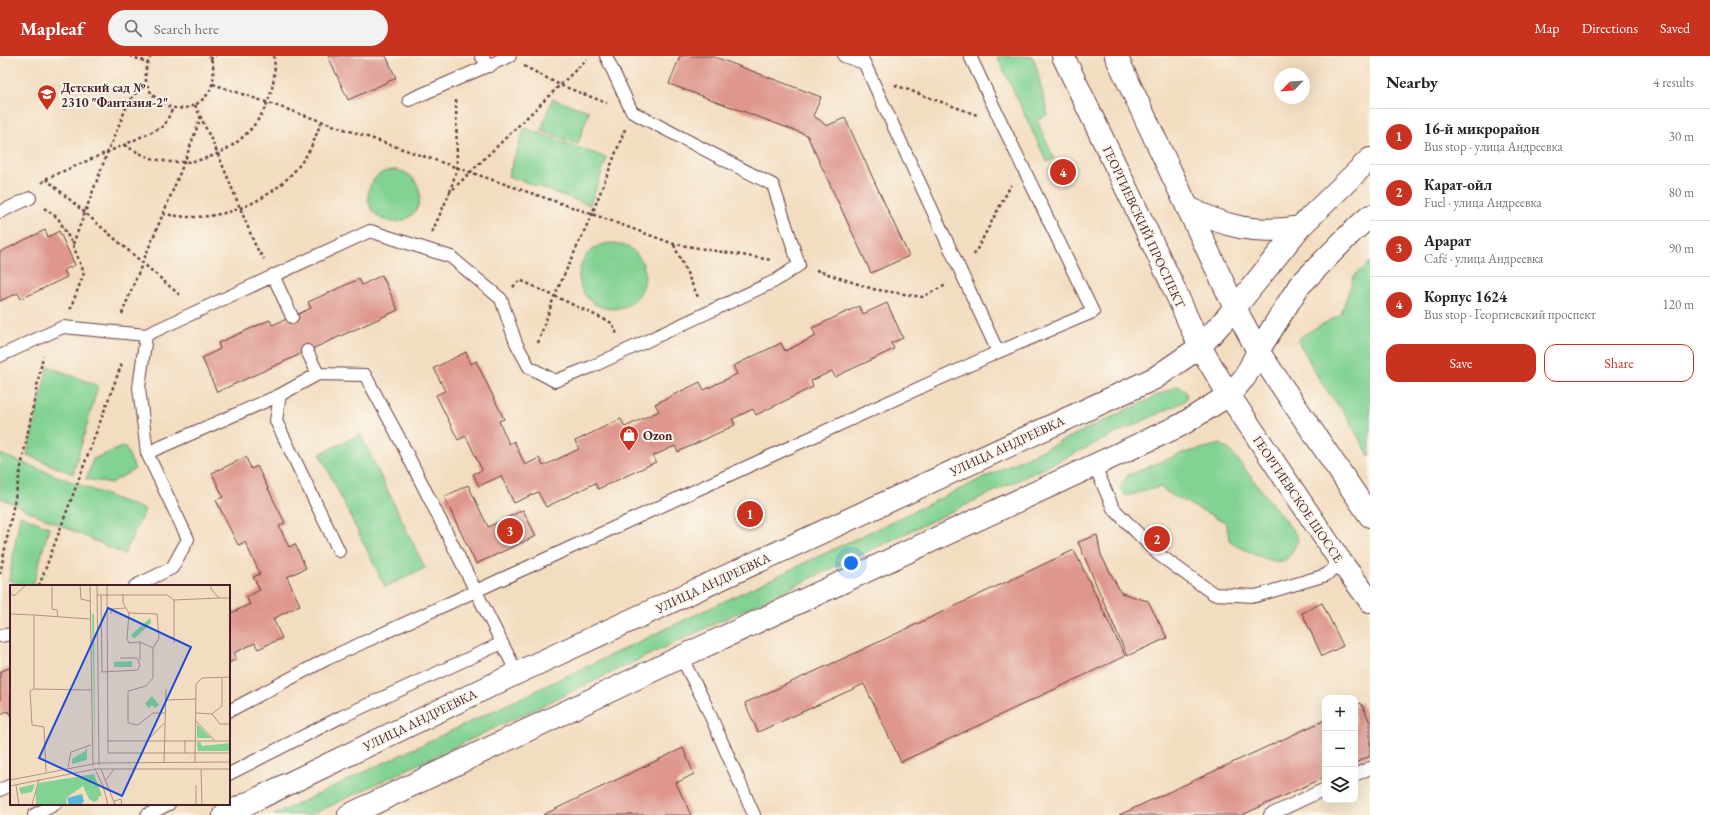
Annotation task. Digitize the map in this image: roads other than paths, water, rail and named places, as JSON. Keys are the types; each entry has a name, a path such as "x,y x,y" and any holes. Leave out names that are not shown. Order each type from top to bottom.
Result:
{"main road":[{"name":"ГЕОРГИЕВСКИЙ ПРОСПЕКТ","path":"1064,56 1172,284 1200,347 1229,395"},
{"path":"1116,56 1235,308 1258,351 1370,516"},
{"name":"УЛИЦА АНДРЕЕВКА","path":"224,815 517,673 1155,378 1200,347 1235,308 1300,227 1370,159"},
{"path":"1187,207 1202,215 1238,227 1256,230 1280,230 1300,227"},
{"path":"349,815 681,657 1094,464 1181,425 1229,395 1245,376 1258,351 1299,286 1352,232 1370,216"},
{"name":"ГЕОРГИЕВСКОЕ ШОССЕ","path":"1229,395 1341,562 1370,601"}],"lane":[{"path":"481,56 490,66"},
{"path":"410,100 490,66 509,56"},
{"path":"0,356 63,327 146,335 370,231 451,257 500,299 516,343 529,367 555,381 706,314 775,281 799,265 773,185 632,112 606,56"},
{"path":"844,56 862,59 998,352"},
{"path":"230,710 327,659 998,352 1093,312 970,56"},
{"path":"0,212 30,198"},
{"path":"273,275 292,316"},
{"path":"137,585 172,568 188,539 147,453 139,388 146,335"},
{"path":"308,351 318,374"},
{"path":"147,453 280,394 318,374 365,375 517,673"},
{"path":"280,394 276,421 339,551"},
{"path":"1094,464 1113,508 1158,554 1214,594 1256,596 1326,575 1341,562"},
{"path":"0,636 10,634"},
{"path":"230,773 341,717 502,643"},
{"path":"681,657 704,701 754,815"},
{"path":"1358,774 1370,768"},
{"path":"0,790 10,785"},
{"path":"1270,815 1322,790"},
{"path":"34,815 53,805"},
{"path":"147,815 167,805"}],"place":[{"name":"Детский сад № 2310 \"Фантазия-2\"","path":"47,111"},
{"name":"Корпус 1624","path":"1063,172"},
{"name":"Ozon","path":"629,452"},
{"name":"16-й микрорайон","path":"750,514"},
{"name":"Арарат","path":"510,531"},
{"name":"Карат-ойл","path":"1157,539"}]}
